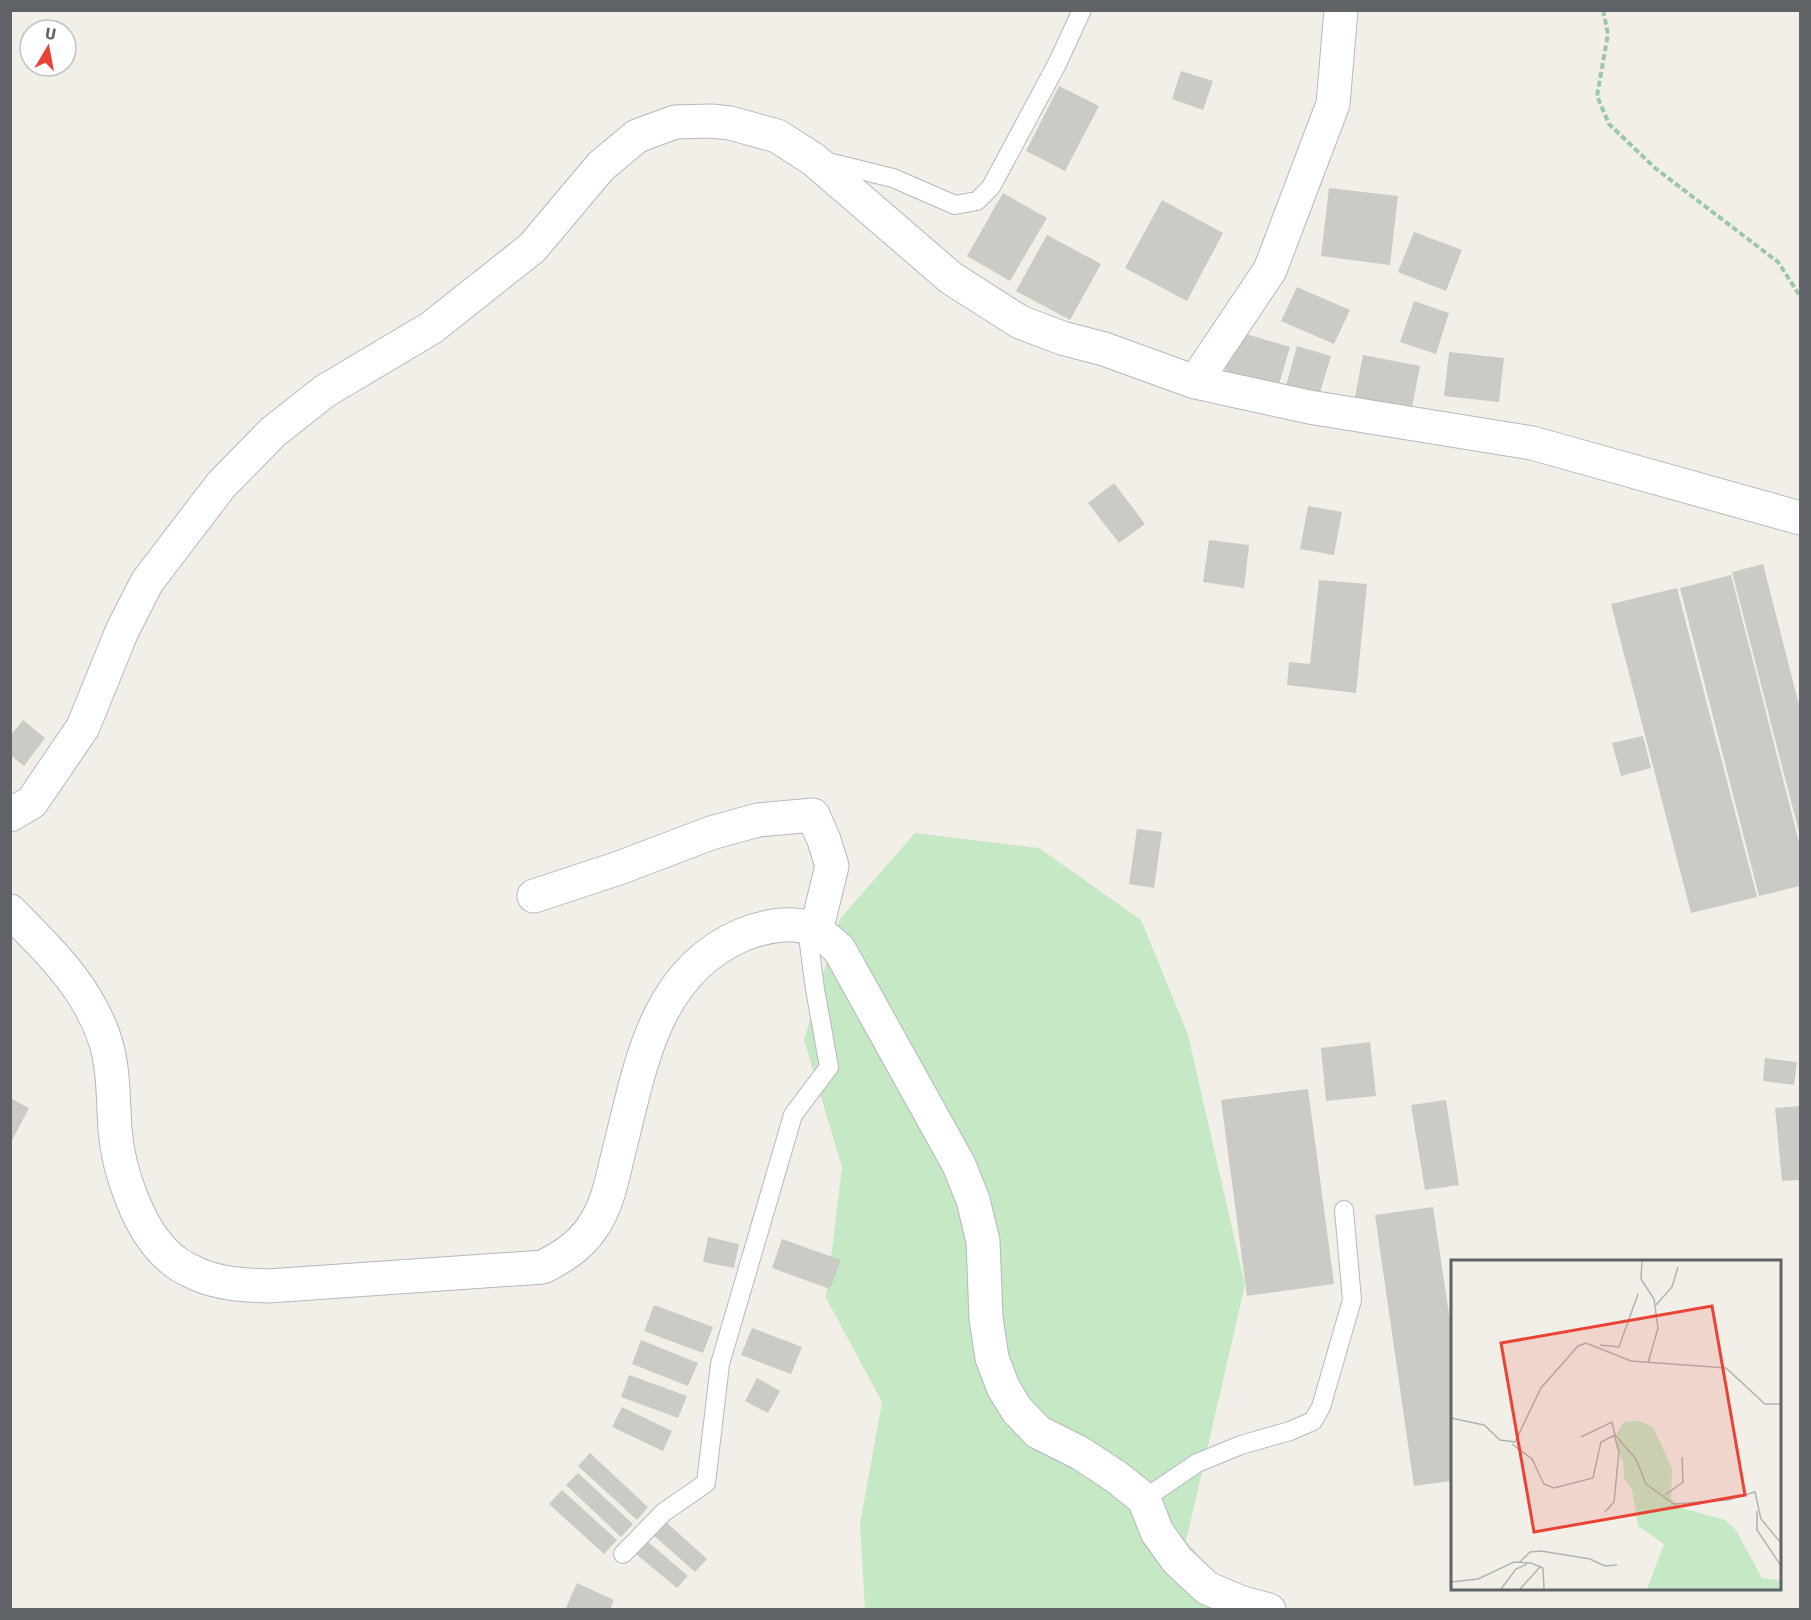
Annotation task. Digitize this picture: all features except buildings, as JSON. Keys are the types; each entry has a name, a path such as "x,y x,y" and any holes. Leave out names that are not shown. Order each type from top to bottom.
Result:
{"street":[{"path":"1195,382 1270,270 1333,104 1341,10"},
{"path":"10,815 32,802 83,727 122,631 147,582 220,485 273,432 326,391 431,328 532,248 601,166 637,136 675,122 730,123 777,136 813,159 951,278 1020,322 1062,338 1104,349 1195,382 1309,407 1532,443 1800,518"},
{"path":"534,896 619,868 711,833 758,820 813,815 824,840 831,866 811,930"},
{"path":"10,911 75,979 93,1010 106,1044 113,1082 115,1130 120,1164 132,1199 151,1236 172,1260 198,1275 231,1284 268,1287 543,1267 571,1252 592,1228 607,1197 645,1049 665,1006 691,969 723,944 762,927 795,925 811,930 839,949 959,1165 973,1200 983,1241 986,1318 992,1358 1003,1387 1017,1410 1038,1432 1080,1453 1144,1499 1163,1541 1177,1560 1208,1588 1240,1602 1269,1610"}],"lane":[{"path":"813,159 893,178 955,206 977,201 991,187 1057,64 1083,10"},
{"path":"623,1554 664,1512 706,1483 720,1364 793,1115 829,1067 815,989 811,930"},
{"path":"1144,1499 1197,1463 1241,1445 1290,1431 1313,1421 1321,1407 1352,1300 1344,1210"}],"path":[{"path":"1603,10 1608,34 1597,96 1609,124 1655,168 1778,262 1800,296"}],"green space":[{"path":"915,833 1039,848 1141,920 1188,1035 1245,1285 1186,1541 1246,1609 865,1609 860,1524 882,1402 826,1298 842,1167 804,1040 839,920"}]}
